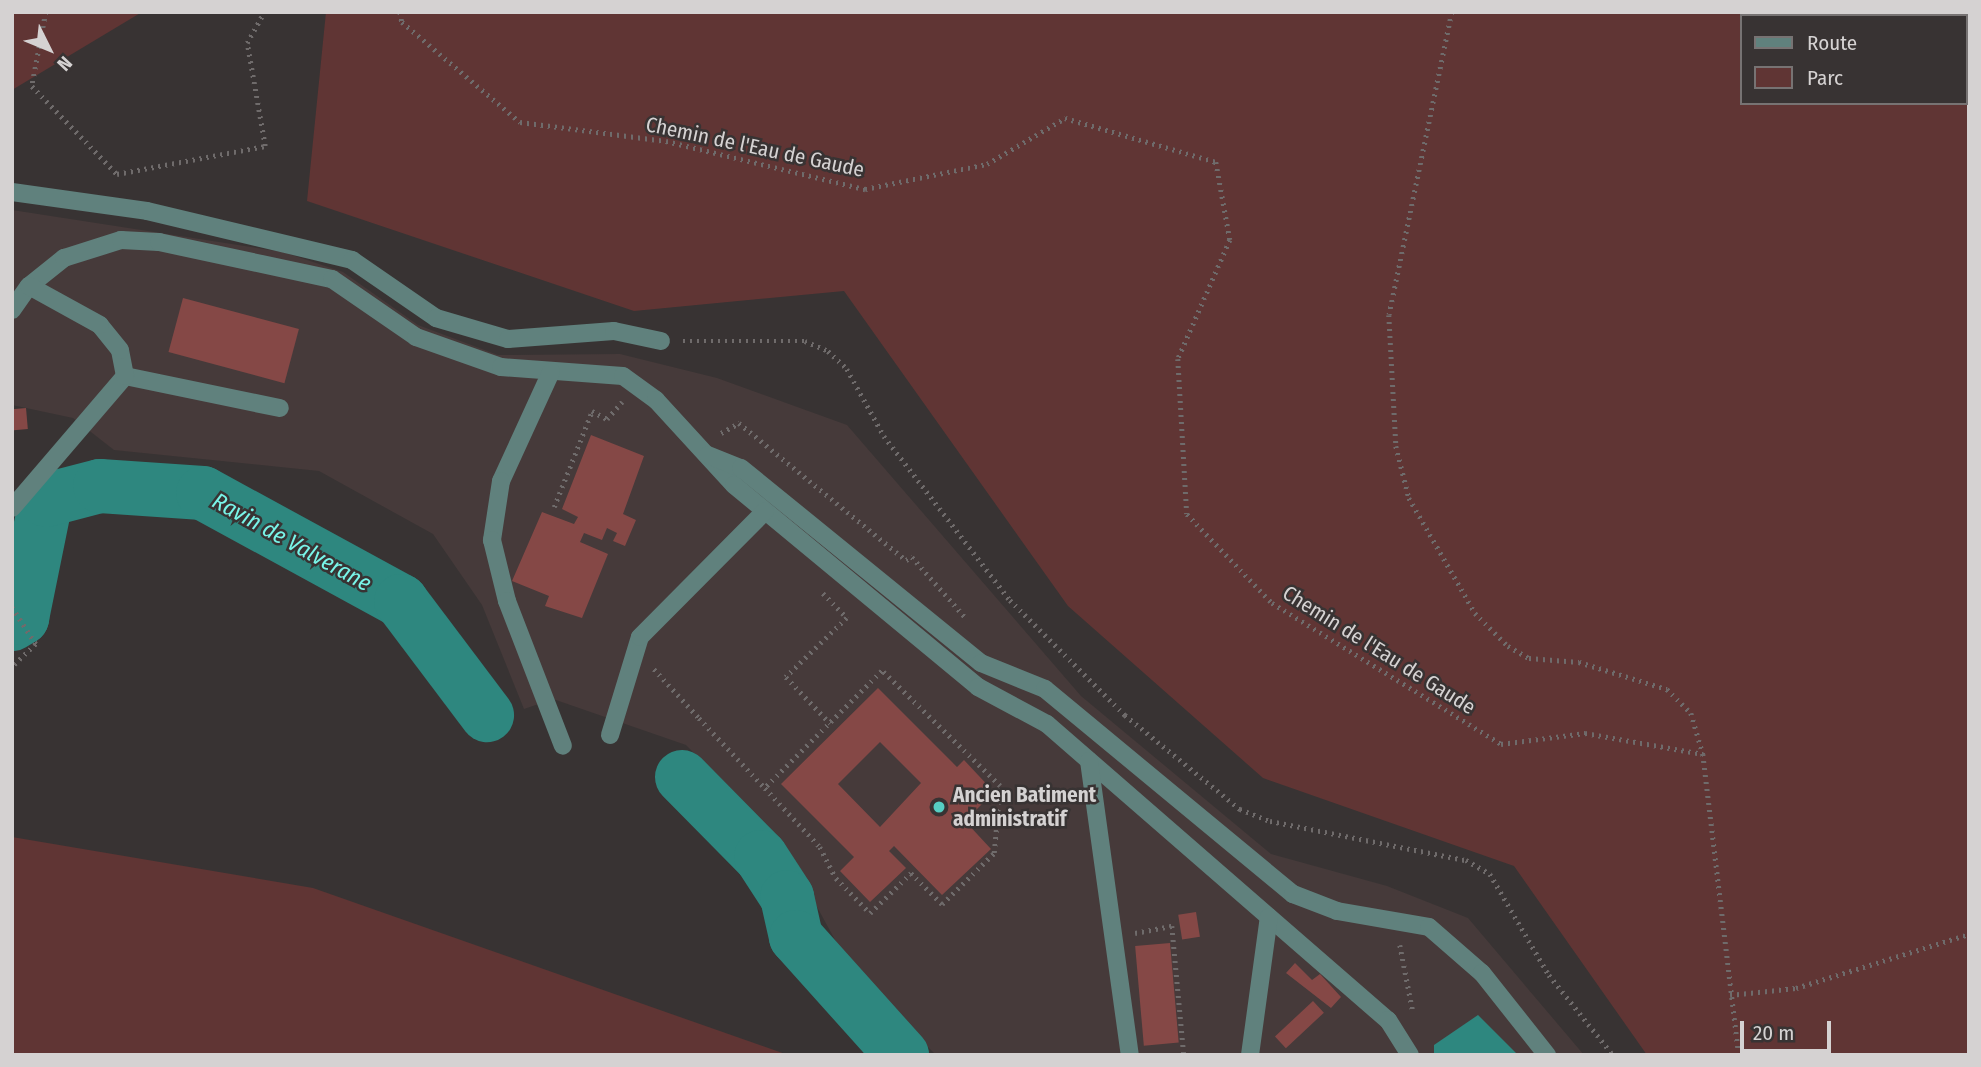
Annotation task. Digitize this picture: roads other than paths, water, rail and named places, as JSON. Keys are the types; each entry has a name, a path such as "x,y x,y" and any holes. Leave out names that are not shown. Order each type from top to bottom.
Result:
{"street":[{"path":"12,192 159,213 352,260 436,318 508,339 614,331 661,341"},
{"path":"12,310 29,286 85,249 121,240 159,242 332,279 416,337 501,367 623,376 646,389 691,439 765,511 978,687 1047,724 1397,1028 1410,1055"},
{"path":"29,286 112,336 125,376"},
{"path":"551,372 501,481 492,540 507,601 563,746"},
{"path":"125,376 280,408"},
{"path":"12,508 125,376"},
{"path":"708,455 741,468 981,663 1045,689 1293,894 1338,911 1429,927 1482,973 1547,1055"},
{"path":"610,735 634,648 651,622 765,511"},
{"path":"1089,761 1130,1055"},
{"path":"1250,1055 1269,917"}],"water":[{"path":"1478,1015 1518,1055 1434,1055 1434,1045"}],"waterway":[{"name":"Ravin de Valverane","path":"12,624 22,618 46,500 100,486 203,493 401,601 487,715"},
{"name":"Ravin de Valverane","path":"682,777 761,857 787,897 796,937 902,1055"}],"place":[{"name":"Ancien Batiment administratif","path":"939,807"}]}
